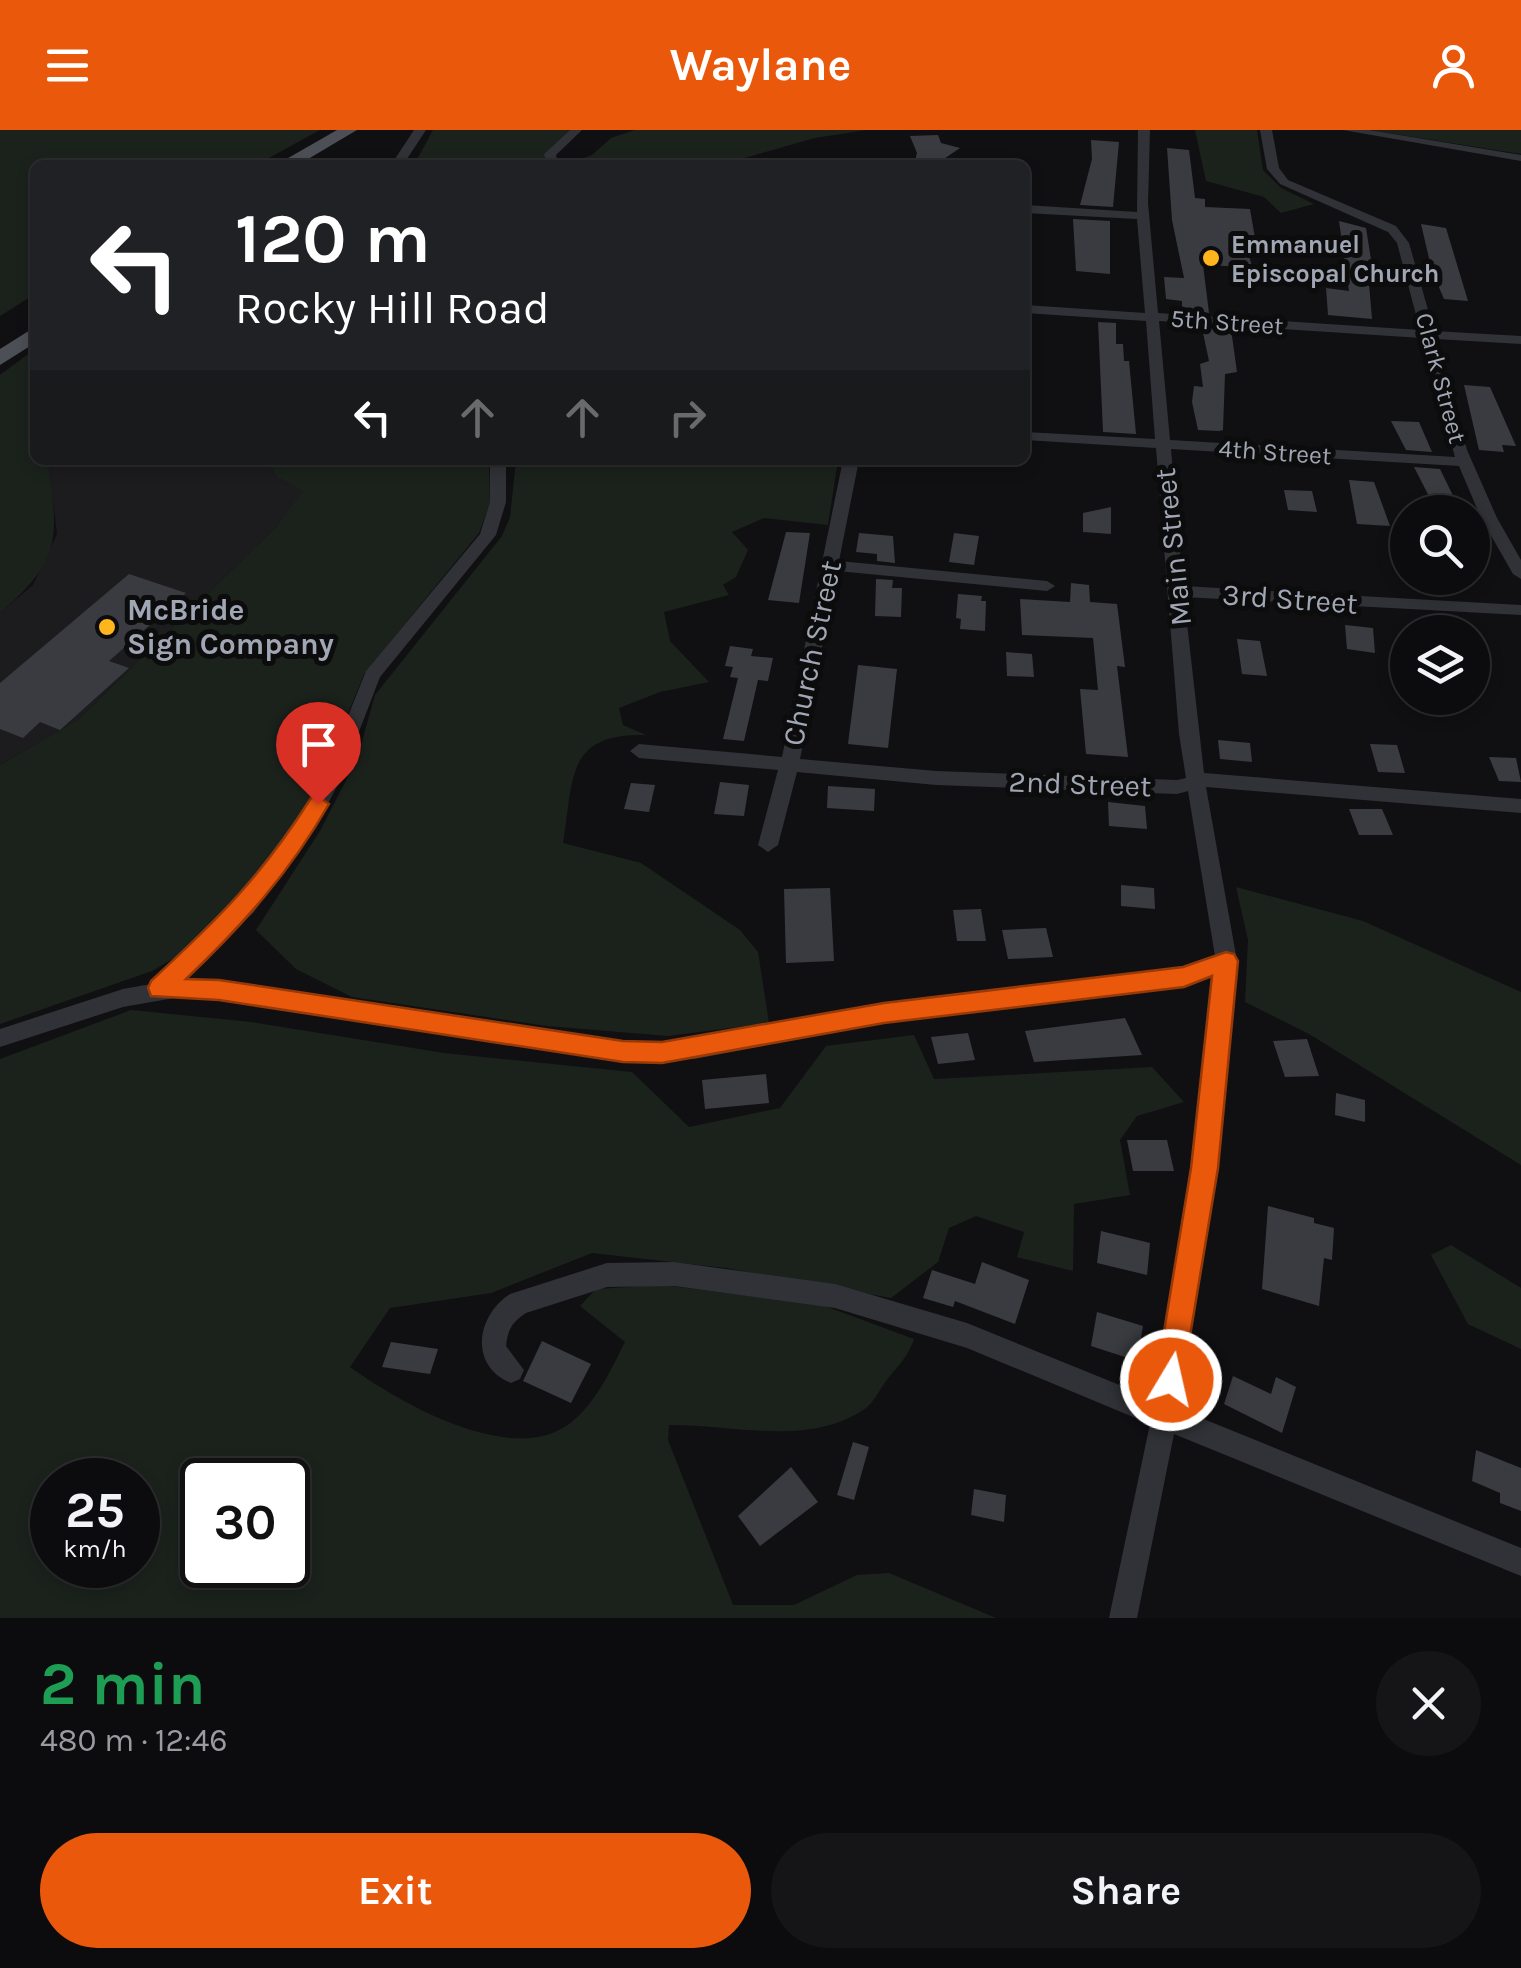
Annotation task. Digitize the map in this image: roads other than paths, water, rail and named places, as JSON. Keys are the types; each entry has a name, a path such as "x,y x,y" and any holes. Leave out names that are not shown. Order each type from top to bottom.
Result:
{"main road":[{"path":"281,160 334,130"},
{"path":"294,160 349,130"},
{"path":"0,336 30,315"},
{"path":"0,359 30,337"}],"street":[{"path":"400,160 420,130"},
{"path":"551,160 550,154 576,130"},
{"name":"Main Street","path":"1122,1613 1165,1416 1204,1168 1226,961 1194,781 1150,317 1143,216 1144,130"},
{"name":"Clark Street","path":"1266,130 1273,170 1284,182 1398,234 1464,462 1521,574"},
{"path":"1349,130 1521,158"},
{"path":"1030,210 1143,216"},
{"name":"5th Street","path":"1030,308 1521,340"},
{"name":"4th Street","path":"1030,436 1464,462"},
{"path":"160,988 246,907 306,826 331,781 372,675 488,534 498,502 498,465"},
{"name":"Church Street","path":"768,844 789,764 850,465"},
{"path":"830,565 1047,586"},
{"name":"3rd Street","path":"1178,591 1521,610"},
{"name":"2nd Street","path":"639,752 979,781 1177,787 1194,781 1521,806"},
{"path":"0,1038 160,988 219,990 623,1052 662,1053 884,1013 1184,977 1226,961"},
{"path":"511,1370 499,1360 493,1346 494,1329 505,1312 608,1275 674,1274 871,1305 966,1336 1521,1562"}],"place":[{"name":"Emmanuel Episcopal Church","path":"1211,258"},
{"name":"McBride Sign Company","path":"107,627"}]}
